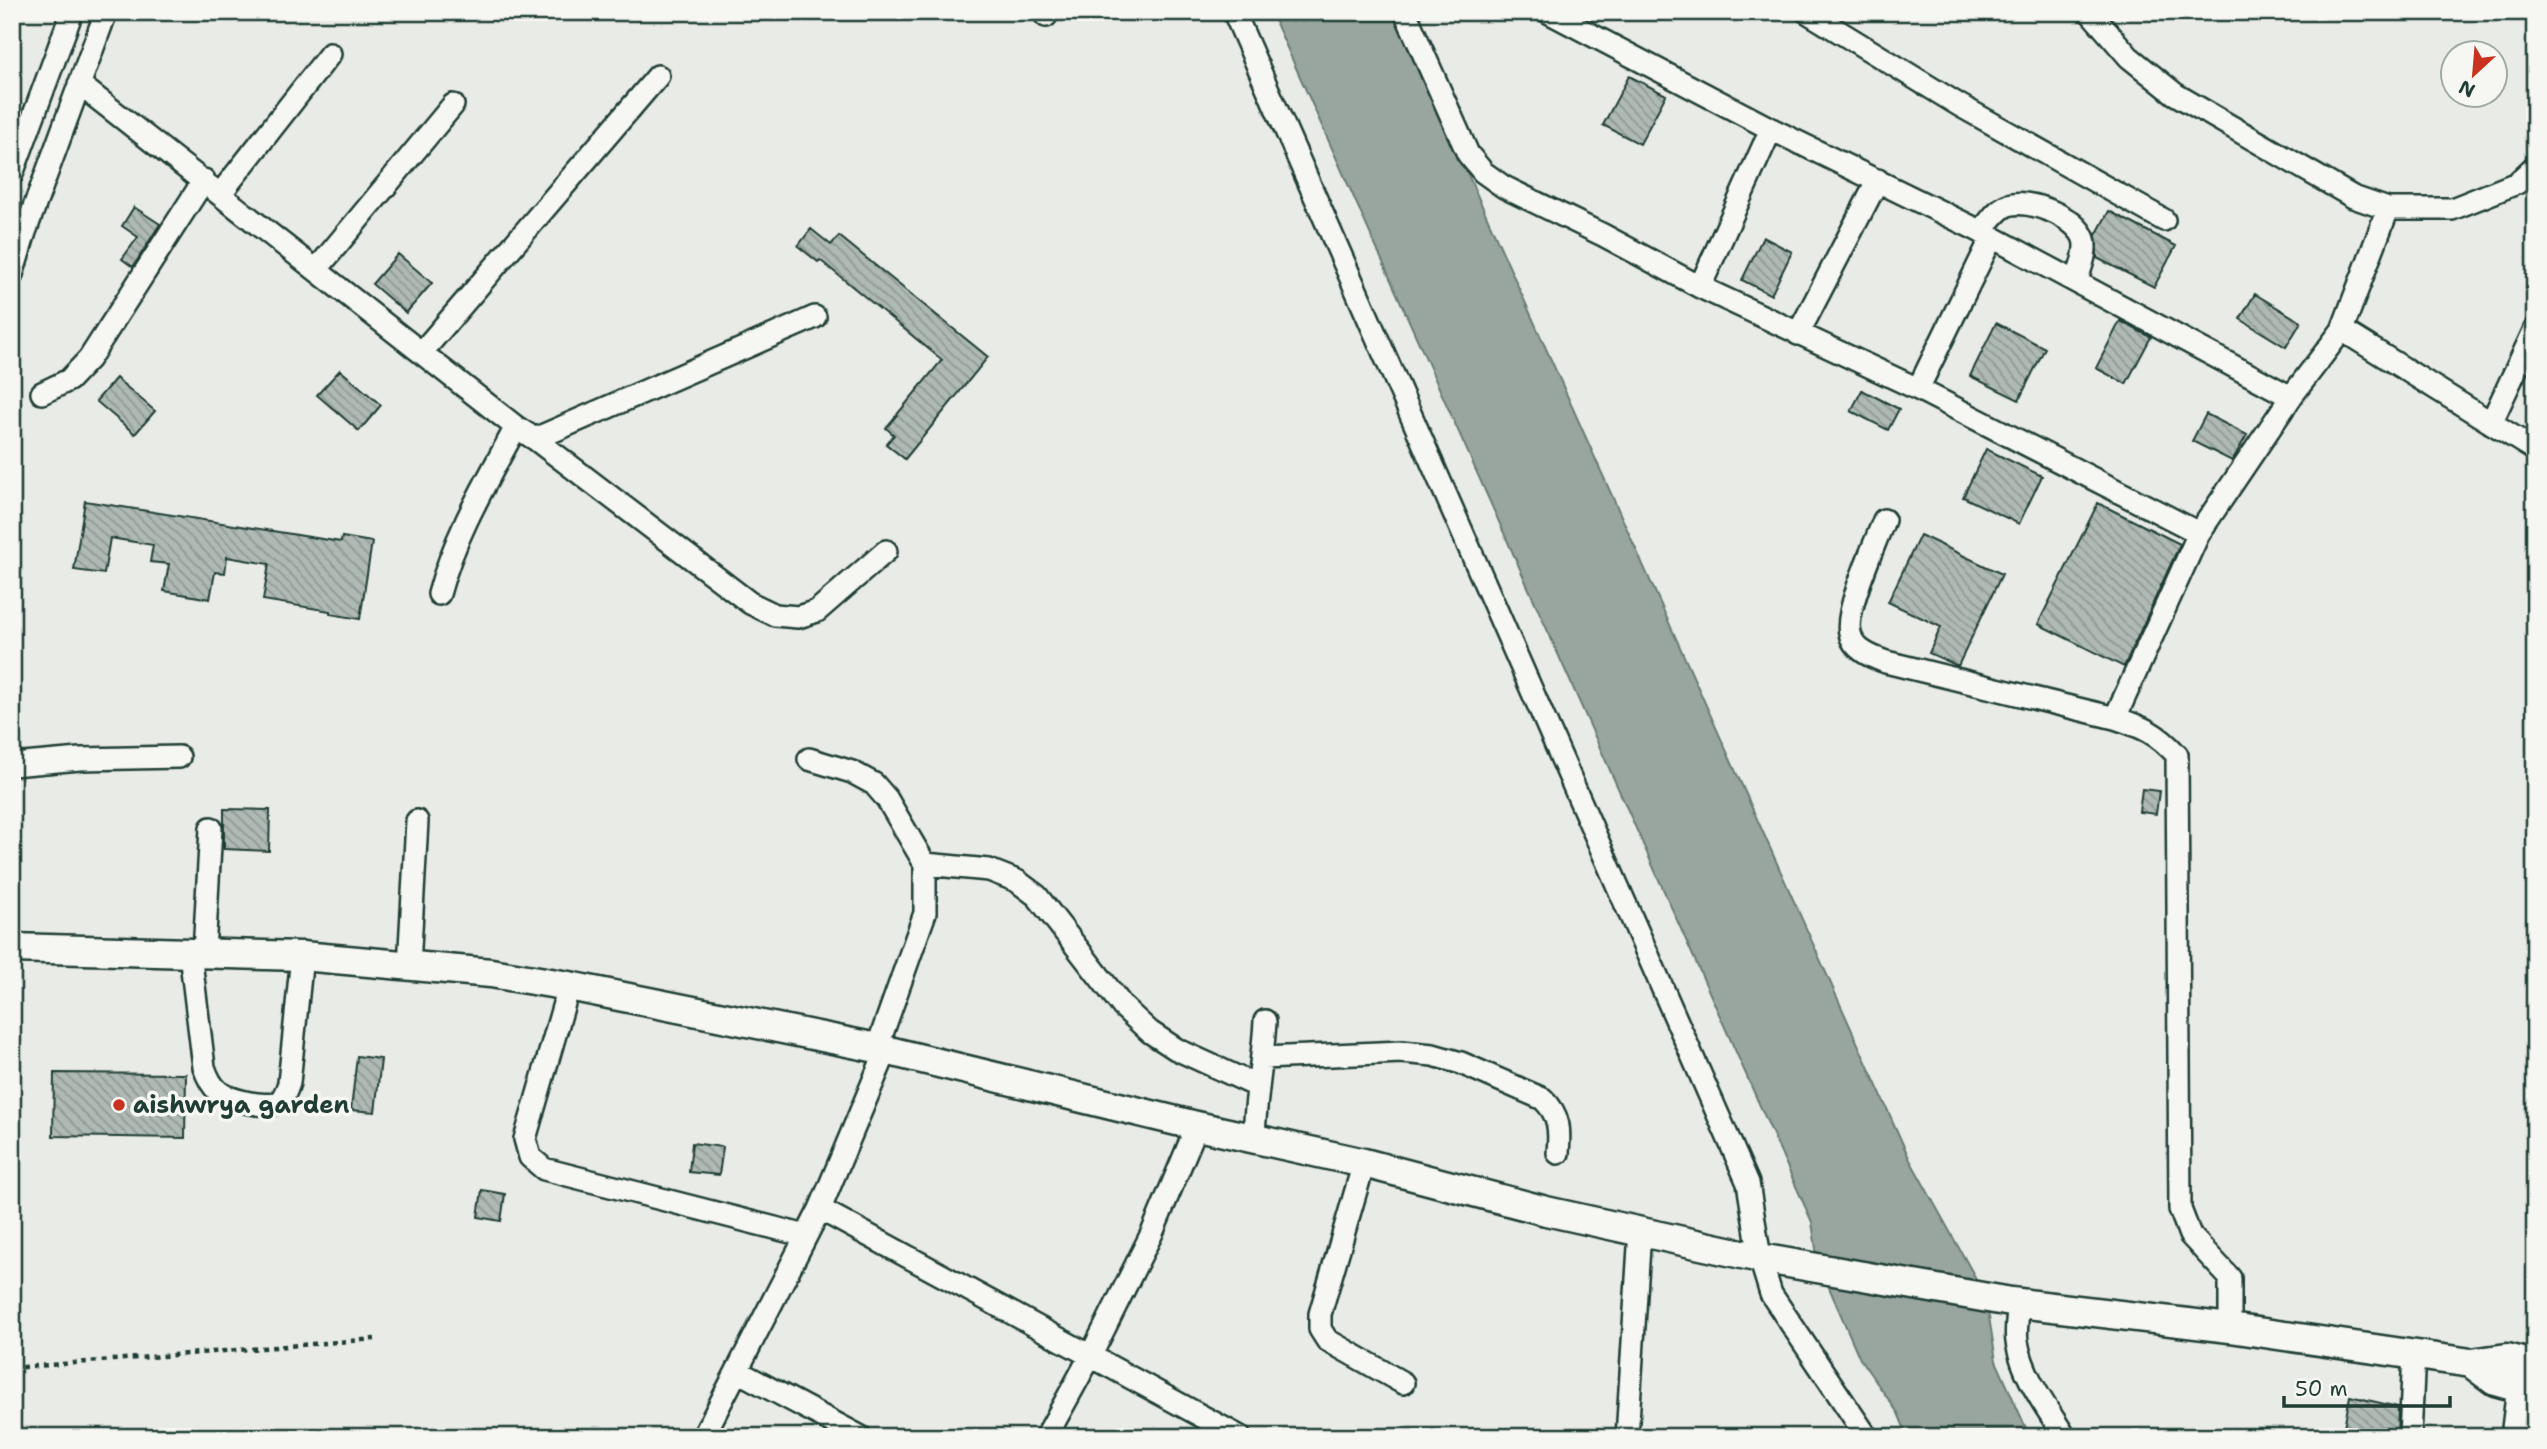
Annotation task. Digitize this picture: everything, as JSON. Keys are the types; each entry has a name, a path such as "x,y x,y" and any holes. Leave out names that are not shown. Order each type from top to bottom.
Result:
{"main road":[{"path":"12,948 302,956 491,974 569,986 881,1049 1197,1126 1364,1163 1546,1211 1760,1258 2015,1303 2230,1328 2470,1363 2507,1358 2535,1365"},
{"path":"2470,1363 2495,1381 2526,1390"}],"street":[{"path":"12,174 72,12"},
{"path":"12,275 25,232 106,12"},
{"path":"1234,12 1748,1183 1760,1258 1771,1294 1867,1437"},
{"path":"1405,12 1468,154 1483,172 1504,187 1603,235 1700,287 1919,389 2199,534"},
{"path":"1548,12 1771,129 1987,234 2291,397"},
{"path":"1807,12 1959,105 2164,220"},
{"path":"2090,12 2129,57 2175,94 2353,197 2388,209 2452,209 2517,183 2535,166"},
{"path":"42,393 69,380 89,359 213,187 330,54"},
{"path":"422,352 658,76"},
{"path":"79,84 516,427 750,603 775,615 797,617 817,611 886,551"},
{"path":"317,269 453,106"},
{"path":"1700,287 1771,129"},
{"path":"1798,334 1878,180"},
{"path":"1919,389 1996,214 2007,205 2033,204 2068,219 2080,231 2085,253 2076,282"},
{"path":"2115,718 2199,534 2291,397 2342,330 2388,209"},
{"path":"535,439 815,317"},
{"path":"2491,422 2535,329"},
{"path":"2342,330 2535,450"},
{"path":"439,594 449,559 462,529 516,427"},
{"path":"1884,520 1849,617 1850,635 1856,645 1869,656 2142,726 2161,738 2177,755 2180,1209 2190,1235 2230,1278 2230,1328"},
{"path":"12,765 80,759 178,757"},
{"path":"704,1437 820,1209 881,1049 925,913 925,864 887,799 874,783 852,772 808,759"},
{"path":"409,966 417,821"},
{"path":"211,828 197,953 204,1067 217,1090 227,1098 271,1104 278,1102 284,1095 289,1083 302,956"},
{"path":"925,864 989,870 1017,881 1037,896 1115,997 1150,1032 1176,1049 1257,1086"},
{"path":"569,986 525,1139 530,1157 544,1169 806,1236"},
{"path":"1254,1138 1265,1021"},
{"path":"1263,1058 1402,1052 1433,1055 1461,1063 1543,1099 1553,1109 1559,1121 1558,1153"},
{"path":"1046,1437 1091,1355 1152,1233 1197,1126"},
{"path":"1364,1163 1320,1314 1320,1329 1327,1340 1403,1383"},
{"path":"820,1209 1240,1437"},
{"path":"1628,1437 1640,1231"},
{"path":"2015,1303 2017,1341 2024,1364 2034,1387 2065,1437"},
{"path":"2410,1437 2414,1353"},
{"path":"737,1371 861,1437"},
{"path":"2512,1437 2526,1390"}],"path":[{"path":"12,1368 375,1339"}],"shaded area":[{"path":"1271,12 1395,12 1910,1160 1975,1277 1989,1317 1996,1361 2030,1437 1908,1437 1898,1413 1860,1359 1818,1262 1812,1222"}],"building":[{"path":"1629,76 1666,95 1640,144 1603,125"},
{"path":"134,207 160,224 133,267 122,259 138,237 122,226"},
{"path":"2109,211 2176,246 2154,287 2097,258 2096,235"},
{"path":"811,229 831,245 839,236 988,357 905,459 886,444 894,435 886,428 942,360 820,260 818,262 798,246"},
{"path":"1763,237 1792,252 1771,295 1742,280"},
{"path":"398,254 432,283 406,313 372,284"},
{"path":"2255,294 2301,322 2286,347 2240,319"},
{"path":"2120,321 2151,337 2126,384 2096,368"},
{"path":"1996,323 2045,348 2019,400 1970,376"},
{"path":"340,370 381,405 359,431 317,395"},
{"path":"116,378 155,411 135,434 96,401"},
{"path":"1862,390 1899,409 1888,430 1851,411"},
{"path":"2206,414 2247,435 2232,461 2192,441"},
{"path":"1986,449 2042,476 2019,524 1963,497"},
{"path":"85,501 341,542 342,537 372,542 360,619 263,600 269,564 227,557 225,573 215,572 210,599 164,591 169,564 150,562 153,545 110,538 104,574 74,570"},
{"path":"2098,503 2180,544 2124,667 2038,624"},
{"path":"1920,535 2002,574 1958,666 1929,653 1941,627 1888,602"},
{"path":"2142,789 2159,791 2156,814 2139,812"},
{"path":"224,809 270,810 269,851 224,849"},
{"path":"357,1056 381,1059 375,1112 351,1110"},
{"name":"aishwrya garden","path":"54,1073 186,1074 185,1138 53,1136"},
{"path":"692,1143 723,1147 719,1175 689,1172"},
{"path":"482,1190 505,1194 501,1221 478,1217"},
{"path":"2350,1396 2398,1407 2397,1437 2342,1437"}],"place":[{"name":"aishwrya garden","path":"119,1105"}]}
